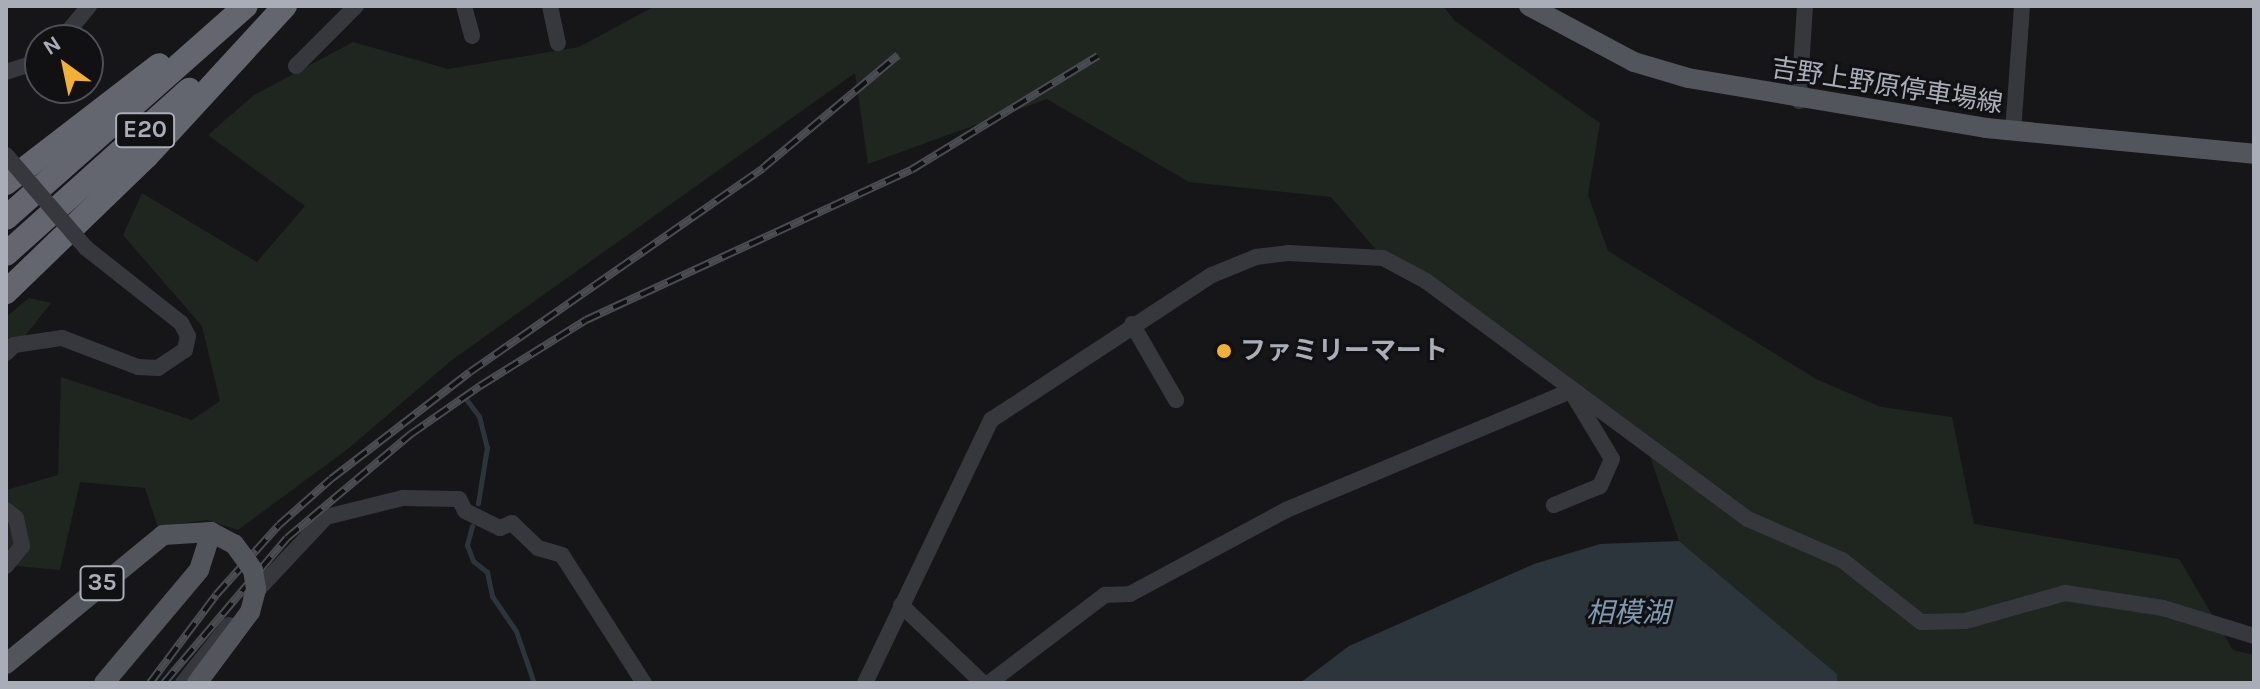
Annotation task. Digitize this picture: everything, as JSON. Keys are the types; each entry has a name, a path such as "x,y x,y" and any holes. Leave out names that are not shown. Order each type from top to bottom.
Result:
{"highway":[{"path":"6,183 228,6"},
{"name":"E20","path":"6,218 246,6"},
{"path":"6,292 147,156 284,6"},
{"name":"E20","path":"6,254 284,6"}],"main road":[{"name":"吉野上野原停車場線","path":"1529,6 1634,62 1799,101 2013,132 2254,154"},
{"path":"104,683 199,570 211,532 234,544 253,570 256,589 250,612 197,683"},
{"name":"35","path":"6,664 163,535 211,532"}],"street":[{"path":"74,24 89,6"},
{"path":"296,66 356,6"},
{"path":"464,6 472,36"},
{"path":"550,6 558,43"},
{"path":"1799,101 1805,6"},
{"path":"2013,132 2022,6"},
{"path":"6,155 86,248 181,323 188,336 185,350 158,368 138,367 62,338 14,345 6,353"},
{"path":"865,683 991,420 1132,324 1212,275 1256,257 1288,253 1383,258 1426,281 1748,519 1842,560 1921,622 1966,621 2065,593 2163,608 2254,636"},
{"path":"1132,324 1176,400"},
{"path":"1554,505 1600,486 1612,459 1571,391"},
{"path":"989,683 1105,595 1130,594 1286,510 1571,391"},
{"path":"183,683 277,565 326,517 403,498 459,499 465,511 500,528 512,523 538,548 562,555 644,683"},
{"path":"6,510 16,518 22,546 6,566"},
{"path":"901,605 983,683"}],"shaded area":[{"path":"655,6 1443,6 1455,21 1600,123 1588,195 1608,251 1816,379 1881,407 1952,417 1974,524 2179,559 2233,650 2254,655 2254,683 1837,683 1837,674 1679,541 1645,442 1383,258 1331,197 1189,182 1047,99 868,164 855,73 452,360 349,448 238,530 207,520 158,527 145,488 80,482 60,570 6,565 6,490 58,475 61,377 192,420 220,401 202,326 123,235 142,193 257,262 305,206 208,135 254,95 353,42 448,69 579,47"},
{"path":"29,298 51,303 6,360 6,317"}],"water":[{"name":"相模湖","path":"1679,541 1837,674 1837,683 1300,683 1349,646 1534,564 1600,544"}],"waterway":[{"path":"466,399 479,416 487,447 478,503"},
{"path":"472,526 467,545 473,561 487,572 492,596 516,631 534,683"}],"railway":[{"path":"150,683 216,595 279,525 331,479 470,372 763,168 898,55"},
{"path":"164,683 287,538 411,434 480,386 586,320 911,170 1098,56"}],"place":[{"name":"ファミリーマート","path":"1224,351"}]}
